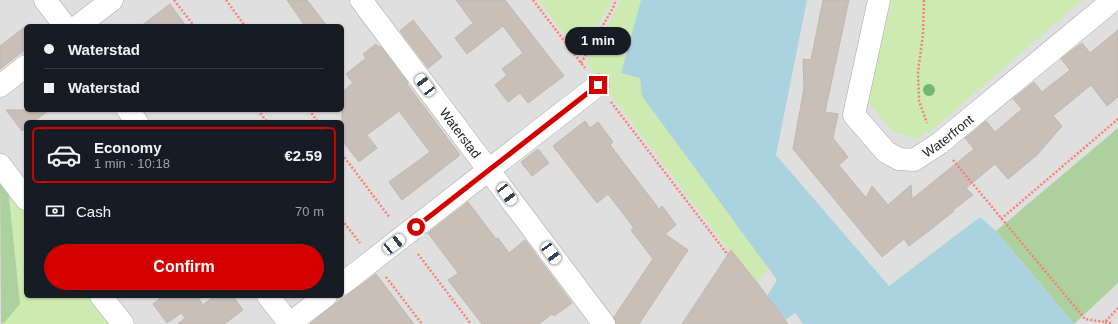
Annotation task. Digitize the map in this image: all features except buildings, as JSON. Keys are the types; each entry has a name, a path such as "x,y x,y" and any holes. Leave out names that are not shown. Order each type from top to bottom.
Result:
{"street":[{"path":"45,0 63,24"},
{"path":"81,24 112,0"},
{"name":"Waterstad","path":"361,0 604,324"},
{"name":"Waterfront","path":"879,0 854,115 886,152 900,159 914,160 940,143 1113,0"},
{"path":"0,86 24,68"},
{"name":"Waterstad","path":"344,282 598,85"},
{"path":"0,165 24,196"},
{"path":"103,298 123,324"},
{"path":"270,298 289,324 323,298"}],"path":[{"path":"174,0 192,24"},
{"path":"226,0 244,24"},
{"path":"533,0 728,255"},
{"path":"581,63 613,8 616,0"},
{"path":"924,0 923,34 918,72 919,101 926,121 957,166 1084,319 1113,324"},
{"path":"1001,219 1118,119"},
{"path":"1105,322 1118,308"}],"shaded area":[{"path":"0,0 1118,0 1118,324 0,324"}],"green space":[{"path":"538,0 613,0 580,55"},
{"path":"621,0 641,0 621,73 640,78 642,96 769,269 755,285 586,62"},
{"path":"892,0 1082,0 938,125 917,139 893,132 867,101"},
{"path":"1118,128 1118,283 1074,324 996,231"},
{"path":"0,177 8,188 20,304 4,323 1,324"},
{"path":"8,188 24,208 24,298 92,298 112,324 1,324 4,323"}],"water":[{"path":"641,0 807,0 776,155 889,286 980,217 996,231 1074,324 803,324 795,313 785,320 767,296 777,280 642,96 640,78 621,73"}],"route":[{"path":"416,227 598,85"}]}
